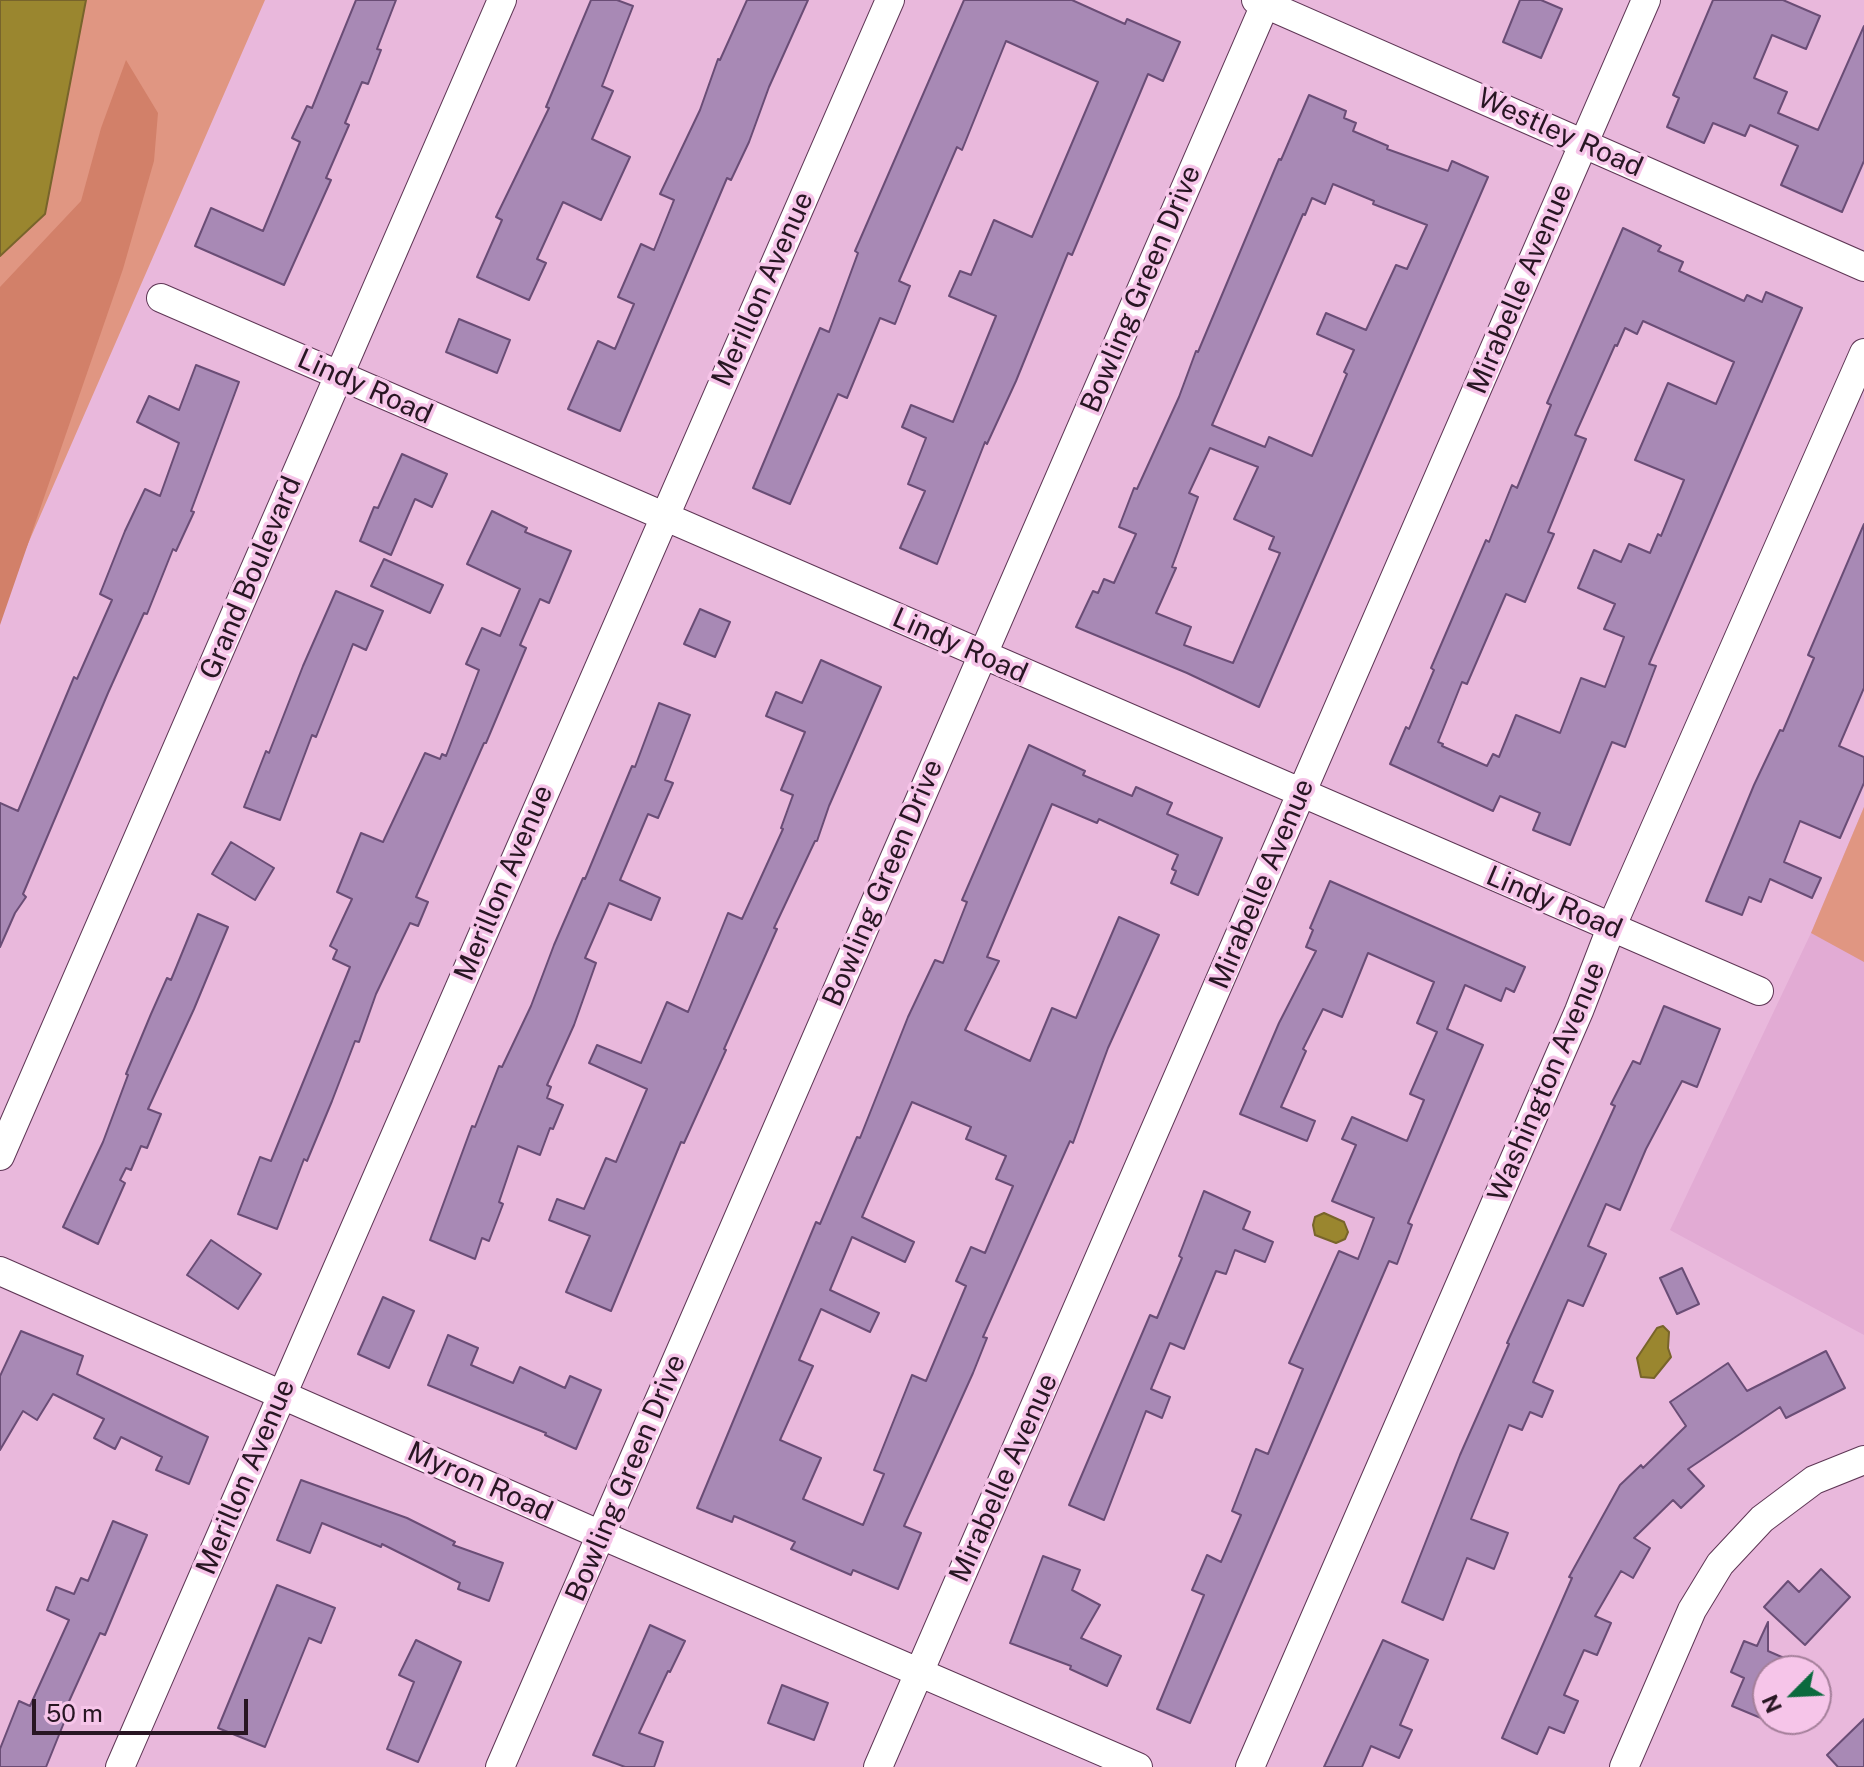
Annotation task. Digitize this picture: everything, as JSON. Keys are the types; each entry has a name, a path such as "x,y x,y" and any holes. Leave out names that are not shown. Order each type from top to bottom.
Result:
{"street":[{"name":"Grand Boulevard","path":"0,1156 502,0"},
{"name":"Merillon Avenue","path":"120,1767 890,0"},
{"name":"Mirabelle Avenue","path":"878,1767 1646,0"},
{"name":"Westley Road","path":"1263,1 1864,267"},
{"name":"Bowling Green Drive","path":"500,1767 1263,1"},
{"name":"Lindy Road","path":"161,298 1759,991"},
{"name":"Washington Avenue","path":"1250,1767 1573,1025 1611,928 1864,353"},
{"name":"Myron Road","path":"0,1271 1138,1767"},
{"path":"1624,1767 1692,1610 1720,1564 1762,1519 1814,1480 1864,1460"}],"shaded area":[{"path":"0,0 265,0 17,569 0,561"},
{"path":"0,0 86,0 45,214 0,256"},
{"path":"126,60 158,113 154,161 123,269 0,625 0,287 81,201 101,128"},
{"path":"1864,807 1864,1335 1670,1230 1811,933"},
{"path":"1864,807 1864,962 1811,933"},
{"path":"1324,1213 1344,1222 1348,1232 1345,1239 1336,1243 1315,1235 1315,1217"},
{"path":"1663,1326 1669,1332 1671,1357 1654,1378 1641,1377 1637,1358 1657,1328"}],"building":[{"path":"356,0 396,0 377,49 381,50 368,84 362,82 345,123 349,125 326,178 331,180 284,285 195,246 211,208 263,231 300,142 292,138 307,106 312,108"},
{"path":"591,0 617,0 633,6 602,86 613,91 592,139 630,157 601,220 563,202 537,259 546,263 529,300 477,277 502,220 496,217 549,108 546,107"},
{"path":"747,0 808,0 769,87 749,142 731,180 727,178 620,431 568,409 598,341 615,349 634,304 618,297 641,244 654,250 674,200 660,194"},
{"path":"964,0 1072,0 1125,24 1127,19 1180,42 1163,81 1148,74 1072,255 1068,253 1016,381 987,444 985,442 937,564 900,548 925,491 908,484 926,438 902,427 911,405 953,422 996,316 949,296 960,271 971,275 994,220 1032,237 1098,82 1006,41 962,150 957,147 899,281 910,286 895,324 880,318 847,398 838,394 790,504 753,488 820,328 829,332 858,253 855,251"},
{"path":"1520,0 1541,0 1562,9 1541,58 1503,42"},
{"path":"1713,0 1783,0 1820,16 1806,49 1772,35 1754,78 1787,92 1778,113 1818,130 1864,26 1864,161 1842,212 1781,185 1798,146 1750,125 1745,136 1713,123 1704,143 1667,127 1679,98 1673,95"},
{"path":"1309,95 1346,111 1344,118 1356,123 1353,131 1388,146 1387,149 1448,171 1452,161 1488,177 1259,707 1076,627 1093,591 1098,593 1104,579 1114,583 1136,534 1119,527 1134,488 1137,489 1179,397 1196,351","holes":["1333,184 1427,225 1407,269 1396,265 1366,330 1326,313 1317,334 1354,350 1312,456 1269,437 1265,447 1212,425 1303,214 1312,198 1325,204","1210,448 1258,467 1234,519 1274,537 1269,549 1280,553 1233,663 1184,645 1191,627 1156,613 1176,568 1172,567 1198,497 1189,493"]},
{"path":"1623,228 1661,246 1658,251 1683,262 1679,271 1744,301 1747,295 1762,302 1766,292 1802,308 1649,664 1656,666 1625,747 1612,742 1570,845 1533,830 1540,813 1500,796 1493,811 1390,764 1406,727 1409,729 1434,670 1431,668 1486,540 1489,542 1512,485 1517,488 1551,405 1547,403","holes":["1643,321 1734,362 1716,404 1668,383 1635,460 1684,480 1661,536 1658,534 1650,553 1629,544 1621,562 1594,550 1578,588 1615,604 1604,629 1624,637 1605,687 1581,678 1560,733 1516,715 1499,757 1493,754 1487,766 1442,746 1438,742 1462,682 1467,684 1506,594 1525,602 1554,534 1548,532 1586,439 1575,435 1625,328 1637,334"]},
{"path":"459,319 510,340 497,373 446,352"},
{"path":"196,365 239,382 191,511 194,512 176,551 173,549 147,614 144,613 108,693 23,894 26,897 0,947 0,803 18,811 74,677 77,679 112,600 100,594 125,531 145,489 160,496 179,443 137,422 149,396 179,410"},
{"path":"402,454 447,474 432,507 415,499 391,555 360,541"},
{"path":"492,511 527,528 525,532 571,551 549,603 540,599 520,645 526,648 416,897 428,902 418,926 410,923 376,994 359,1042 355,1041 277,1229 238,1214 260,1157 271,1161 350,967 333,959 337,950 330,946 352,899 337,892 361,833 383,842 425,753 440,759 442,754 446,756 479,670 466,664 482,628 500,636 520,589 467,564"},
{"path":"1864,524 1864,688 1839,746 1864,757 1864,783 1840,838 1800,821 1784,862 1821,878 1812,898 1770,879 1761,902 1749,897 1742,915 1706,901 1754,785 1780,730 1783,731 1814,658 1808,655"},
{"path":"384,559 443,585 430,613 371,586"},
{"path":"336,591 383,611 366,650 353,644 316,737 312,735 280,820 244,807"},
{"path":"700,609 730,622 715,657 684,644"},
{"path":"821,660 881,687 817,841 774,928 777,929 726,1050 684,1143 681,1142 611,1311 566,1292 590,1236 549,1220 557,1199 584,1209 606,1158 616,1162 647,1089 589,1063 597,1045 641,1063 667,1002 688,1012 728,913 742,919 783,829 793,795 781,790 805,732 766,716 776,692 802,703"},
{"path":"659,703 690,715 665,780 673,783 658,818 648,814 620,880 660,898 651,920 609,903 585,958 596,963 574,1025 547,1085 551,1087 547,1098 563,1105 540,1155 518,1146 499,1202 503,1204 489,1241 482,1238 475,1259 430,1240 472,1126 475,1127 499,1066 502,1067 531,1006 583,878 632,766 635,767"},
{"path":"1029,745 1085,771 1083,775 1132,796 1136,787 1172,803 1167,814 1222,838 1198,895 1171,883 1176,871 1172,869 1178,855 1099,819 1097,823 1052,804 987,957 999,961 965,1030 1030,1061 1052,1008 1076,1018 1119,917 1159,935 1108,1048 1073,1143 1070,1141 983,1337 987,1338 973,1373 904,1526 921,1533 898,1589 853,1570 851,1575 791,1549 795,1542 734,1516 732,1522 697,1508 816,1222 820,1224 857,1137 860,1138 908,1017 935,960 943,963 967,902 962,900","holes":["912,1102 971,1127 966,1139 1006,1156 996,1179 1013,1186 985,1253 971,1247 956,1281 966,1286 926,1381 912,1375 874,1470 884,1474 863,1525 803,1499 821,1458 780,1440 813,1366 799,1360 821,1309 870,1332 879,1313 830,1290 852,1237 905,1262 914,1242 862,1217"]},
{"path":"231,842 274,868 255,900 212,874"},
{"path":"1330,881 1525,967 1514,992 1506,988 1501,1001 1465,985 1447,1029 1483,1045 1408,1223 1412,1225 1397,1264 1389,1261 1190,1723 1157,1709 1204,1595 1192,1590 1207,1555 1221,1562 1241,1515 1232,1511 1256,1449 1268,1454 1303,1369 1289,1363 1339,1251 1358,1259 1374,1218 1332,1201 1356,1145 1342,1139 1352,1117 1407,1141 1424,1100 1410,1094 1437,1032 1417,1023 1434,982 1368,953 1342,1017 1323,1009 1303,1049 1306,1051 1281,1107 1315,1121 1307,1141 1240,1114 1279,1023 1316,951 1306,947 1313,930 1310,928"},
{"path":"198,914 228,927 148,1109 161,1114 147,1148 141,1146 131,1170 126,1168 120,1180 125,1183 98,1244 63,1227 103,1142 151,1014 167,978 171,980"},
{"path":"1664,1006 1720,1029 1697,1087 1682,1081 1646,1149 1620,1210 1606,1204 1588,1246 1606,1254 1583,1306 1568,1300 1533,1382 1553,1391 1542,1417 1530,1412 1522,1430 1509,1425 1471,1519 1508,1533 1494,1569 1467,1558 1443,1620 1402,1602 1507,1343 1615,1106 1611,1104 1633,1061 1640,1064"},
{"path":"1204,1191 1250,1212 1243,1229 1273,1242 1265,1262 1235,1250 1226,1274 1216,1271 1184,1349 1170,1343 1151,1389 1170,1397 1162,1418 1146,1411 1104,1520 1069,1505 1150,1315 1157,1318 1182,1258 1179,1256"},
{"path":"211,1240 261,1274 238,1309 187,1275"},
{"path":"1682,1268 1699,1304 1677,1314 1660,1278"},
{"path":"383,1297 414,1311 389,1368 358,1354"},
{"path":"21,1331 83,1356 77,1374 208,1437 189,1484 156,1470 162,1457 121,1437 115,1449 94,1438 104,1419 53,1394 37,1420 23,1411 0,1450 0,1376"},
{"path":"448,1335 478,1348 471,1365 513,1383 520,1367 565,1388 570,1376 601,1390 576,1449 546,1433 428,1385"},
{"path":"1826,1351 1845,1388 1786,1418 1780,1407 1688,1469 1704,1486 1681,1508 1673,1500 1634,1538 1650,1548 1633,1578 1621,1571 1595,1616 1611,1623 1597,1655 1584,1650 1564,1695 1578,1701 1564,1733 1549,1727 1537,1754 1502,1738 1572,1578 1569,1577 1620,1485 1641,1465 1643,1468 1686,1426 1670,1402 1728,1363 1747,1391"},
{"path":"301,1480 407,1518 455,1542 453,1545 503,1563 489,1601 458,1589 460,1583 382,1544 381,1547 322,1523 310,1553 277,1540"},
{"path":"113,1521 147,1535 105,1635 100,1633 61,1719 65,1720 46,1767 0,1767 0,1749 19,1701 30,1706 69,1620 47,1610 56,1587 74,1594 81,1578 88,1581"},
{"path":"1043,1556 1080,1570 1072,1590 1100,1605 1081,1638 1121,1656 1107,1686 1070,1669 1071,1666 1010,1643"},
{"path":"1821,1569 1850,1597 1805,1645 1764,1607 1788,1581 1799,1592"},
{"path":"277,1585 335,1608 321,1643 309,1638 265,1747 218,1728"},
{"path":"1768,1622 1768,1651 1777,1655 1752,1655 1752,1714 1732,1706 1744,1678 1731,1672 1744,1641 1757,1646"},
{"path":"650,1625 685,1641 639,1733 663,1742 654,1767 625,1767 593,1755"},
{"path":"416,1640 461,1662 418,1762 387,1749 414,1682 399,1675"},
{"path":"1383,1640 1428,1660 1400,1725 1412,1730 1399,1758 1371,1746 1362,1767 1324,1767"},
{"path":"782,1685 828,1703 814,1740 768,1723"},
{"path":"1864,1719 1864,1767 1838,1767 1827,1755"}]}
